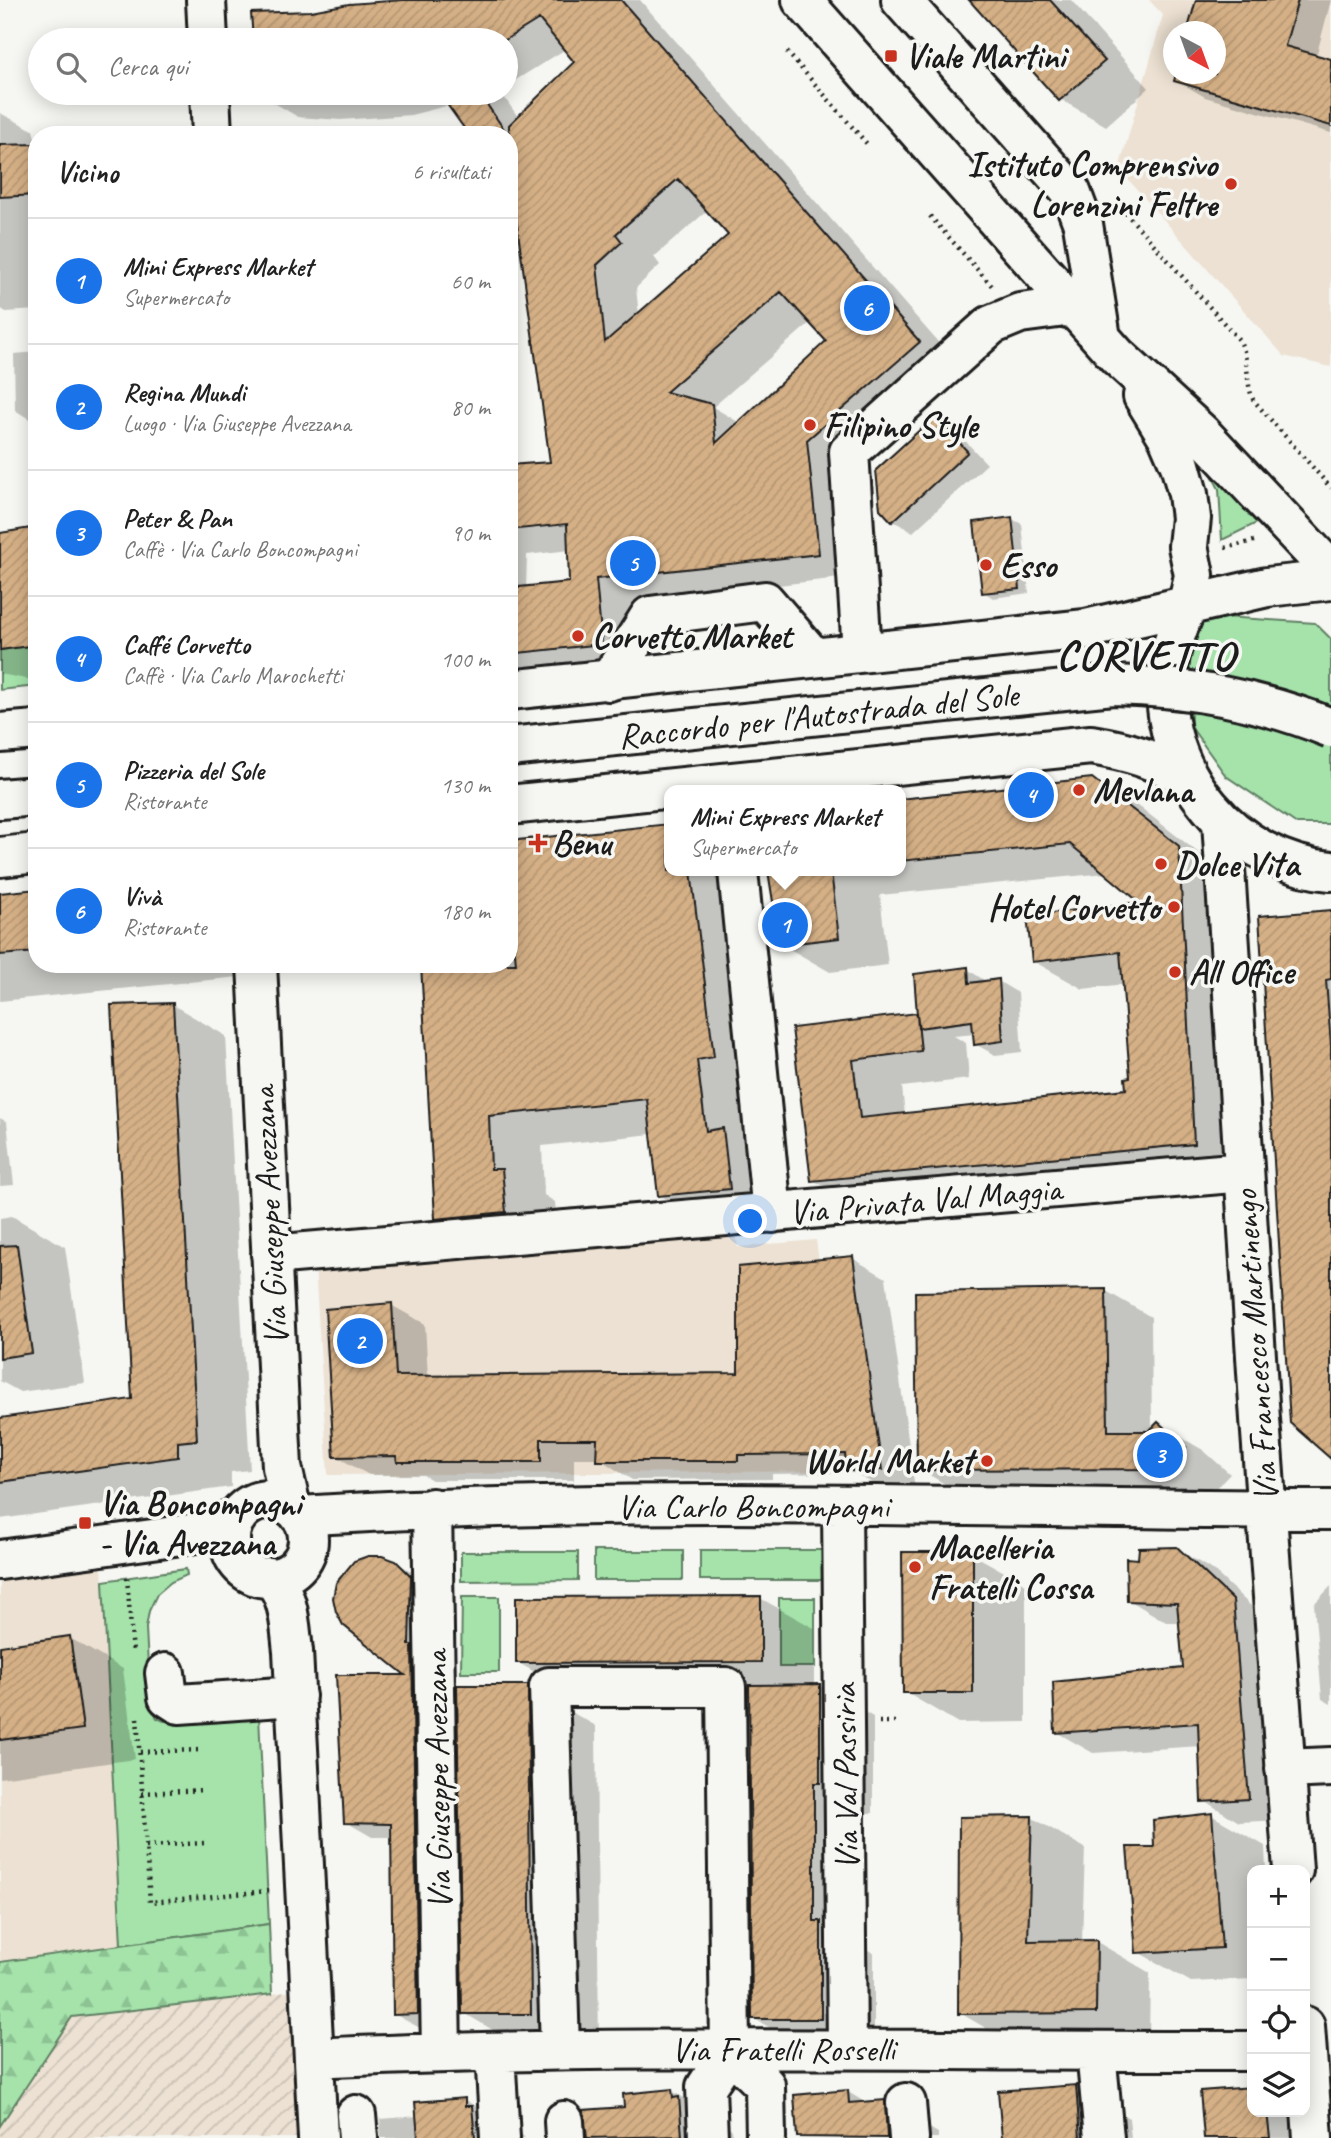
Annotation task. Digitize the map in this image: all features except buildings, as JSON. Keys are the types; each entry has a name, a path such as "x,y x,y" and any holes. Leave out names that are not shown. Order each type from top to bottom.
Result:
{"main road":[{"path":"206,0 207,28"},
{"path":"802,0 1109,347 1202,434 1331,571"},
{"path":"901,0 1071,192 1086,237 1109,347 1150,406 1180,465 1191,518 1188,546 1194,575 1188,604 1171,649 1167,704 1175,743 1189,779 1222,821 1264,852 1287,862 1331,871"},
{"path":"211,105 212,126"},
{"path":"863,652 849,452 991,325 1020,313 1073,306"},
{"path":"518,689 1086,629 1268,587 1331,580"},
{"path":"609,681 650,616 765,601 813,657"},
{"name":"Raccordo per l'Autostrada del Sole","path":"518,746 1113,685 1188,688 1224,694 1273,706 1331,728"},
{"path":"0,733 28,731"},
{"path":"738,785 1091,745 1129,751 1162,763 1189,779"},
{"path":"518,803 664,791"},
{"path":"0,799 28,797"},
{"name":"Via Francesco Martinengo","path":"1222,821 1266,1510 1293,1865"},
{"path":"0,857 28,854"},
{"path":"738,876 772,1213"},
{"name":"Via Giuseppe Avezzana","path":"257,973 271,1255 275,1501 308,1537 306,1549 281,1573 248,1571 236,1559 230,1543 231,1531 275,1501"},
{"name":"Via Privata Val Maggia","path":"271,1255 1244,1172"},
{"name":"Via Carlo Boncompagni","path":"0,1560 197,1533 275,1501 432,1508 842,1505 1331,1510"},
{"name":"Via Val Passiria","path":"842,1505 847,2048"},
{"name":"Via Giuseppe Avezzana","path":"432,1508 440,2053"},
{"name":"Via Giuseppe Avezzana","path":"281,1573 296,1696 318,2138"},
{"path":"166,1673 168,1697 179,1704 296,1696"},
{"path":"560,2049 549,1687 726,1687 730,2051 706,2087 708,2138"},
{"path":"1285,1769 1331,1767"},
{"path":"1312,2041 1313,2138"},
{"name":"Via Fratelli Rosselli","path":"314,2058 560,2049 1247,2051"},
{"path":"730,2051 766,2087 766,2138"},
{"path":"1096,2051 1104,2138"},
{"path":"495,2053 500,2138"}],"path":[{"path":"787,52 868,145"},
{"path":"1110,195 1239,340 1246,354 1249,388 1254,401 1331,488"},
{"path":"930,216 992,286"},
{"path":"1214,551 1265,538"},
{"path":"126,1571 133,1654"},
{"path":"137,1710 150,1902 274,1891"},
{"path":"140,1752 201,1750"},
{"path":"142,1793 204,1790"},
{"path":"146,1846 205,1843"}],"shaded area":[{"name":"Istituto Comprensivo Lorenzini Feltre","path":"1149,0 1331,0 1331,367 1284,356 1119,169 1163,15"},
{"path":"735,1225 738,1247 816,1240 847,1471 328,1475 315,1266"},
{"path":"101,1546 121,1945 0,1962 0,1560"},
{"path":"313,1989 318,2138 0,2138 0,2126 72,2017"}],"green space":[{"path":"1205,461 1265,519 1222,540 1219,489"},
{"path":"1225,617 1315,623 1331,639 1331,824 1297,824 1226,776 1191,727 1189,644 1195,624"},
{"path":"28,646 28,687 0,690 0,650"},
{"path":"700,1550 824,1550 824,1580 700,1580"},
{"path":"594,1551 683,1551 683,1580 594,1580"},
{"path":"461,1552 578,1552 578,1580 461,1581"},
{"path":"186,1569 187,1575 171,1582 157,1594 149,1611 146,1628 150,1704 157,1718 164,1721 259,1716 269,1924 121,1945 103,1581"},
{"path":"462,1597 499,1597 499,1672 461,1672"},
{"path":"779,1598 815,1598 815,1667 779,1667"},
{"path":"269,1924 272,1994 72,2017 0,2126 0,1962"}],"place":[{"name":"Viale Martini","path":"891,56"},
{"name":"Istituto Comprensivo Lorenzini Feltre","path":"1231,184"},
{"name":"Vivà","path":"867,308"},
{"name":"Filipino Style","path":"810,425"},
{"name":"Pizzeria del Sole","path":"633,563"},
{"name":"Esso","path":"986,565"},
{"name":"Corvetto Market","path":"578,636"},
{"name":"Mevlana","path":"1079,790"},
{"name":"Caffé Corvetto","path":"1031,795"},
{"name":"Benu","path":"538,843"},
{"name":"Dolce Vita","path":"1161,864"},
{"name":"Hotel Corvetto","path":"1174,907"},
{"name":"Mini Express Market","path":"785,925"},
{"name":"All Office","path":"1175,972"},
{"name":"Regina Mundi","path":"360,1341"},
{"name":"Peter & Pan","path":"1160,1455"},
{"name":"World Market","path":"987,1461"},
{"name":"Via Boncompagni - Via Avezzana","path":"85,1523"},
{"name":"Macelleria Fratelli Cossa","path":"915,1567"}],"district":[{"name":"CORVETTO","path":"1146,654"}]}
